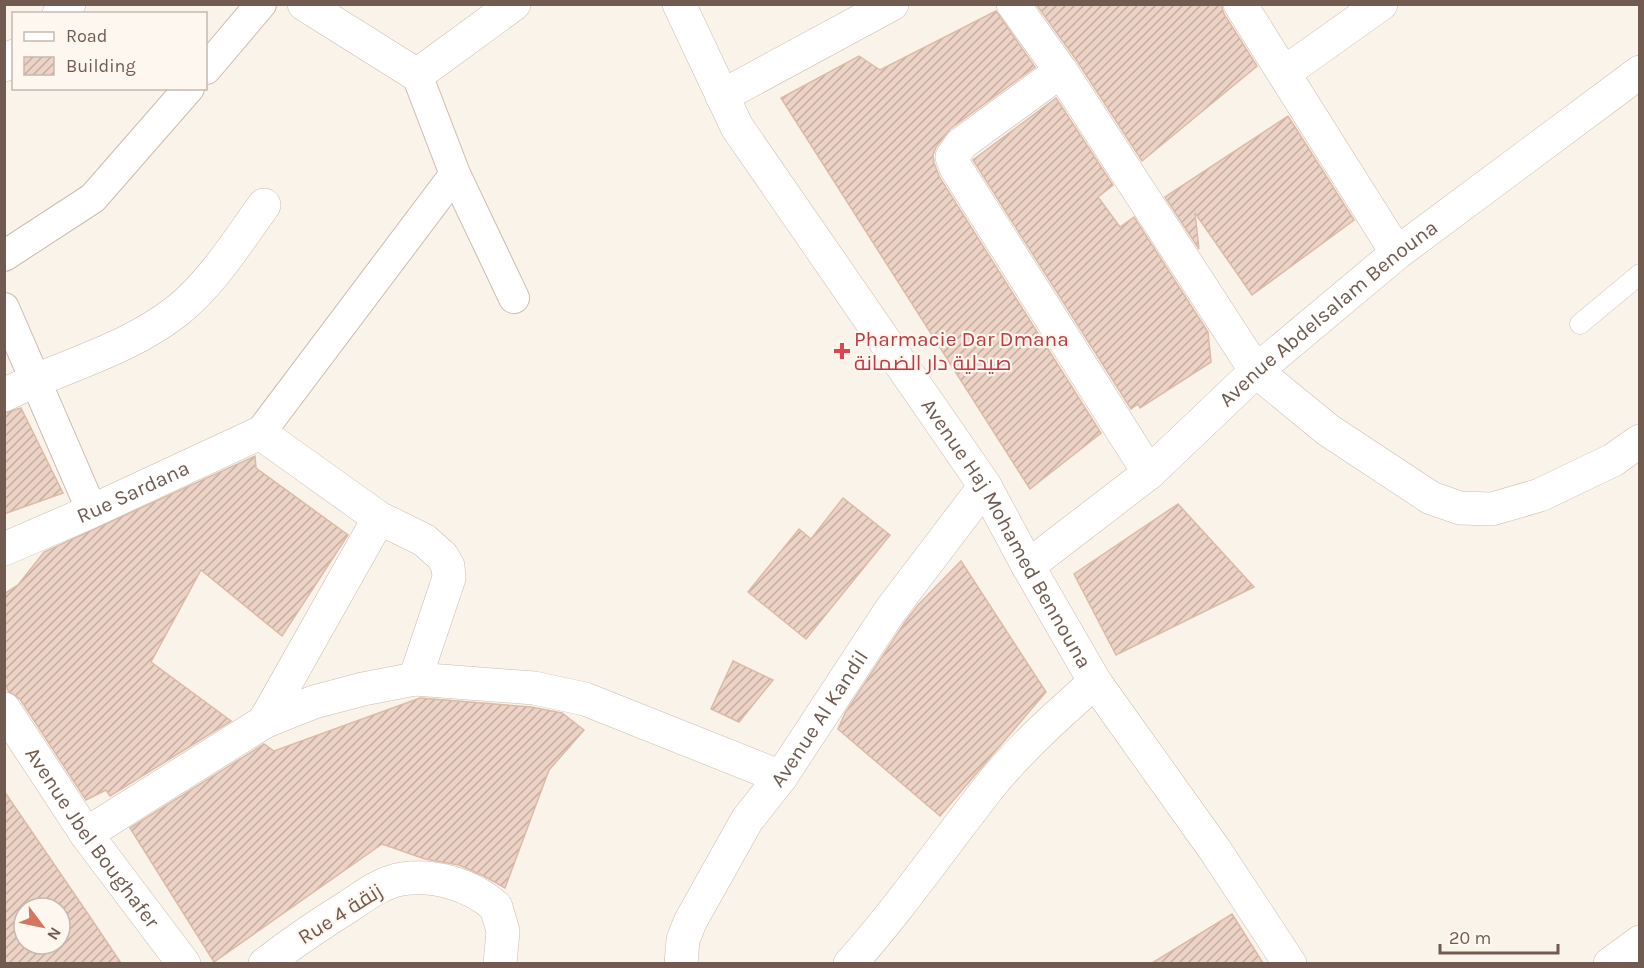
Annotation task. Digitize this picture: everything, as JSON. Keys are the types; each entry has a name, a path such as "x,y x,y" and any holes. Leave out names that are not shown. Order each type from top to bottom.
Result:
{"street":[{"path":"207,68 261,4"},
{"path":"304,4 417,75 455,174 514,298"},
{"path":"417,75 514,4"},
{"name":"Avenue Haj Mohamed Bennouna","path":"679,4 737,127 985,486 1095,682 1215,850 1290,963"},
{"path":"722,96 892,4"},
{"path":"1013,4 1061,71 1256,371 1329,430 1431,498 1460,508 1492,509 1540,495 1613,460 1640,441"},
{"path":"1240,4 1397,253"},
{"path":"1284,73 1381,4"},
{"path":"1061,71 961,144 952,158 956,168 1149,473"},
{"name":"Avenue Abdelsalam Benouna","path":"1028,566 1149,473 1256,371 1397,253 1640,72"},
{"path":"4,256 93,198 187,90"},
{"path":"415,679 449,578 448,566 442,556 424,540 379,518 260,433 455,174"},
{"path":"4,395 35,379 84,362 125,343 163,321 179,309 228,256 264,205"},
{"path":"4,308 92,511"},
{"name":"Rue Sardana","path":"4,549 260,433"},
{"name":"Avenue Al Kandil","path":"681,963 684,940 690,922 747,819 781,777 890,611 985,486"},
{"path":"264,722 379,518"},
{"path":"86,834 264,722 314,702 415,679 534,688 585,699 781,777"},
{"path":"850,963 874,937 996,779 1058,714 1095,682"},
{"name":"Avenue Jbel Boughafer","path":"4,709 86,834 184,963"},
{"name":"Rue 4 زنقة","path":"265,963 365,895 382,885 401,879 435,880 462,885 496,907 503,931 500,963"},
{"path":"1610,963 1640,942"}],"lane":[{"path":"1580,324 1640,274"}],"building":[{"path":"1036,4 1221,4 1224,14 1257,66 1142,161 1077,61"},
{"path":"996,11 1035,67 950,129 936,147 933,155 934,163 940,178 1101,433 1030,489 781,98 859,56 880,70"},
{"path":"1056,98 1113,185 1098,197 1120,227 1134,217 1208,332 1211,362 1140,408 1138,404 1131,409 973,160"},
{"path":"1288,116 1354,220 1252,295 1195,213 1199,249 1165,197"},
{"path":"21,408 63,493 4,514 4,413"},
{"path":"255,456 256,468 348,535 282,636 201,570 151,662 231,721 110,796 106,790 86,800 20,699 9,692 4,683 4,594 18,585 44,552"},
{"path":"843,498 890,535 806,639 748,592 799,529 811,539"},
{"path":"1178,504 1254,587 1116,655 1074,574"},
{"path":"961,561 1046,692 940,816 838,729 845,713 905,622 918,605"},
{"path":"733,661 773,680 739,722 711,709"},
{"path":"420,698 531,707 562,713 584,730 549,770 505,888 459,865 425,859 382,844 214,962 130,828 264,744 274,751"},
{"path":"4,791 121,963 4,963"},
{"path":"1232,914 1263,963 1152,963"}],"place":[{"name":"Pharmacie Dar Dmana صيدلية دار الضمانة","path":"842,351"}]}
